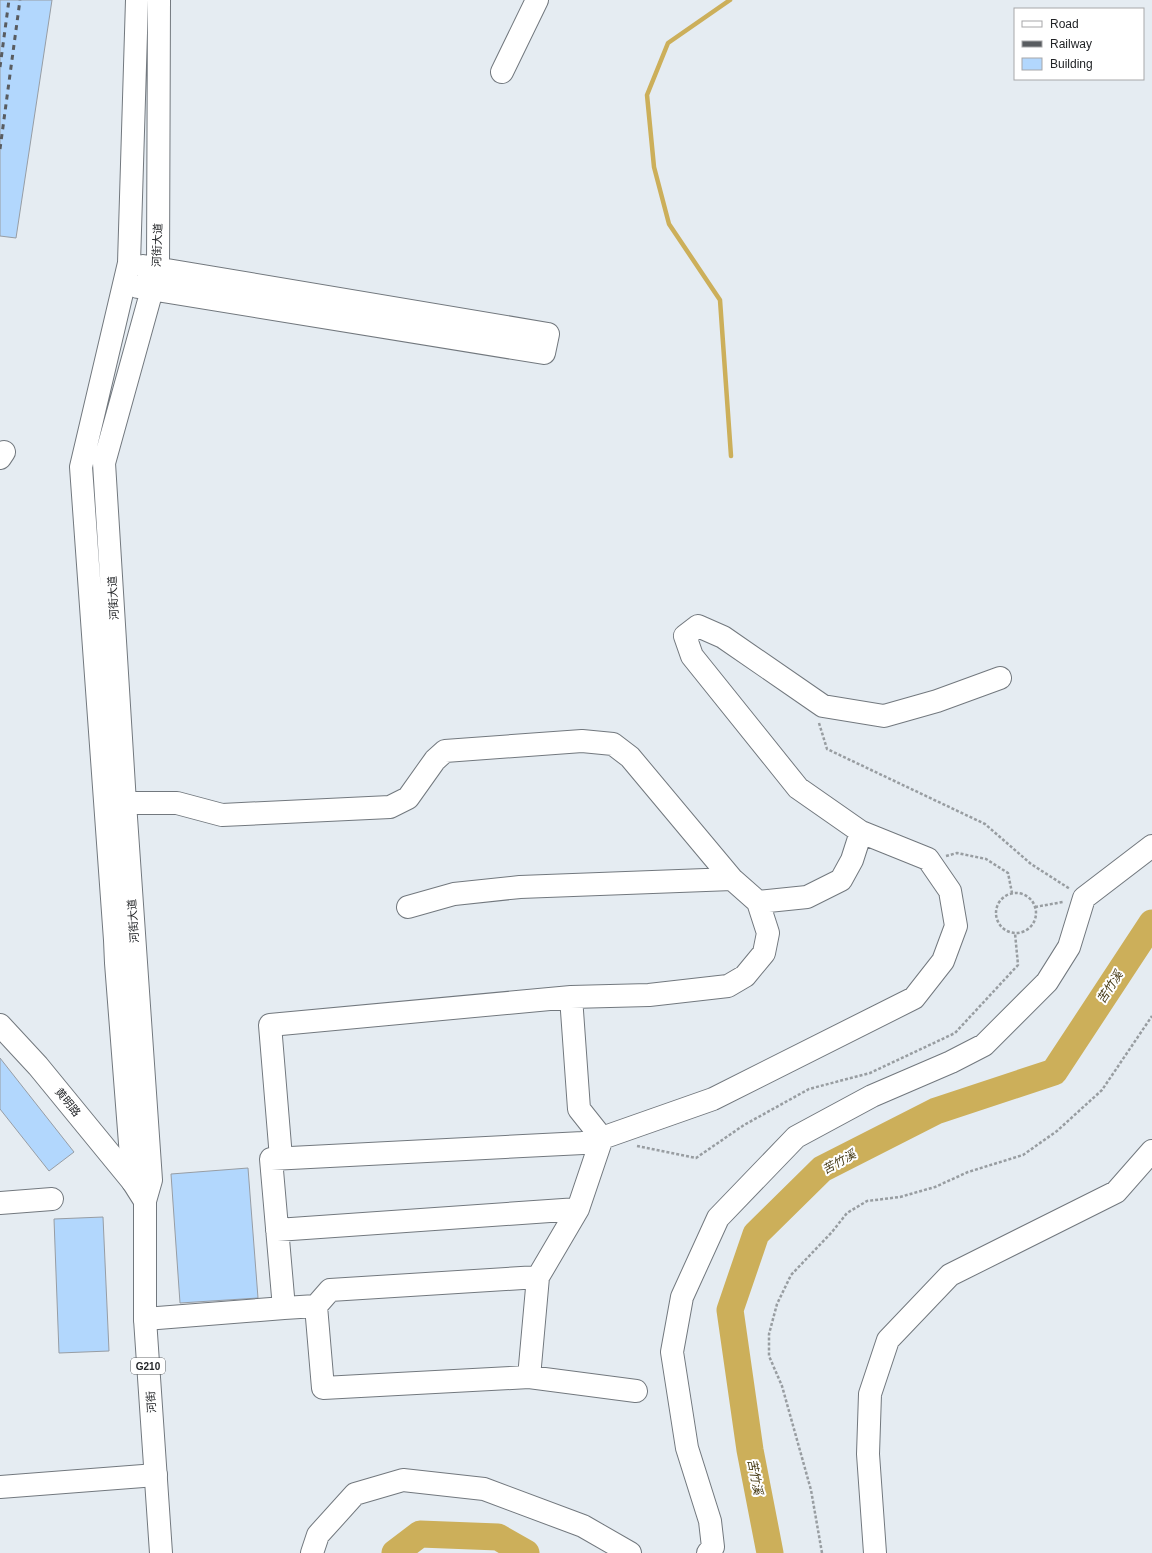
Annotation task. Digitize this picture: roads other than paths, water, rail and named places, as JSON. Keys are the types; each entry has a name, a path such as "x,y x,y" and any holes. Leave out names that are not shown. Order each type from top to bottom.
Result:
{"main road":[{"name":"河街大道","path":"133,1182 81,467 129,263 137,0"},
{"name":"河街大道","path":"145,1201 151,1180 125,803 104,463 158,268 159,0"},
{"path":"502,72 537,0"},
{"path":"123,284 544,353 548,334 129,263"},
{"path":"284,1308 271,1159 583,1143 602,1138 713,1099 914,998 943,961 956,926 950,891 928,859 861,832 798,788 692,656 685,636 698,626 724,637 823,706 884,716 937,701 1000,678"},
{"path":"125,803 177,803 222,815 390,807 408,798 434,760 445,751 582,741 612,744 630,757 732,879 758,902 768,933 764,953 745,976 728,986 649,995 572,997 270,1025 280,1158"},
{"path":"758,902 807,897 841,880 852,860 861,832"},
{"path":"708,1553 712,1547 710,1522 687,1448 672,1352 682,1297 718,1218 796,1136 872,1096 951,1062 984,1045 1047,982 1069,947 1084,898 1152,846"},
{"path":"408,907 454,894 520,887 732,879"},
{"path":"572,997 580,1109 602,1138"},
{"name":"黄明路","path":"0,1025 38,1066 133,1182"},
{"path":"529,1377 538,1277 578,1209 602,1138"},
{"path":"875,1553 868,1454 870,1394 888,1340 950,1276 1116,1192 1152,1151"},
{"path":"133,1182 145,1201"},
{"path":"0,1202 52,1199"},
{"name":"河街","path":"145,1201 145,1319 161,1553"},
{"path":"277,1230 578,1209"},
{"path":"145,1319 316,1306 330,1290 538,1277"},
{"path":"316,1306 323,1388 529,1377 636,1391"},
{"path":"0,1487 156,1475"},
{"path":"312,1553 318,1535 355,1494 403,1480 484,1489 583,1526 630,1553"}],"waterway":[{"path":"730,0 668,43 647,95 654,167 669,224 720,300 731,456"},
{"name":"苦竹溪","path":"770,1553 750,1450 730,1310 756,1234 822,1169 936,1111 1054,1072 1152,923"},
{"name":"苦竹溪","path":"395,1553 420,1534 498,1537 526,1553"}],"railway":[{"path":"0,67 9,0"},
{"path":"0,149 20,0"}]}
